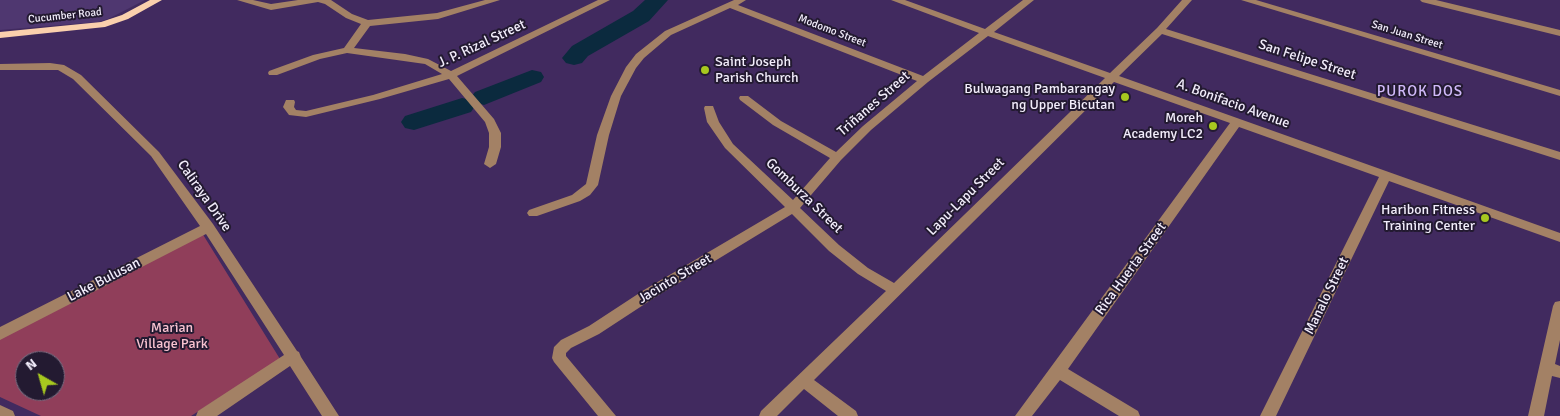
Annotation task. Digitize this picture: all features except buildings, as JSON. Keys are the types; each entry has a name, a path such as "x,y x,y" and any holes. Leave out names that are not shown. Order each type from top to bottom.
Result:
{"main road":[{"name":"Cucumber Road","path":"0,35 102,25 125,17 157,0"}],"street":[{"path":"242,0 271,7 317,0 328,2 349,16 367,23 438,16 495,0"},
{"name":"J. P. Rizal Street","path":"290,102 288,107 293,113 306,114 450,76 605,0"},
{"path":"533,213 576,198 586,192 592,185 603,135 616,96 631,67 640,56 668,33 742,0"},
{"name":"A. Bonifacio Avenue","path":"896,0 1560,238"},
{"name":"Triñanes Street","path":"793,208 837,157 924,80 1029,0"},
{"name":"Lapu-Lapu Street","path":"767,416 1160,30 1187,0"},
{"name":"San Juan Street","path":"1246,0 1560,93"},
{"path":"1425,0 1560,33"},
{"name":"Modomo Street","path":"730,5 924,80"},
{"path":"347,50 367,23"},
{"name":"San Felipe Street","path":"1160,30 1560,156"},
{"path":"273,73 317,57 347,50 418,59 439,68 450,76 493,127 495,147 490,164"},
{"name":"Caliraya Drive","path":"0,67 23,65 60,66 77,77 156,154 208,227 294,356 331,416"},
{"path":"744,98 777,123 837,157"},
{"name":"Gomburza Street","path":"709,108 713,122 729,146 834,248 863,271 894,290"},
{"name":"Rica Huerta Street","path":"1023,416 1058,371 1237,122"},
{"name":"Manalo Street","path":"1268,416 1386,175"},
{"name":"Jacinto Street","path":"608,416 564,366 559,358 559,351 566,344 594,330 657,289 793,208"},
{"name":"Lake Bulusan","path":"0,334 208,227"},
{"path":"1536,416 1554,370 1560,306"},
{"path":"204,416 294,356"},
{"path":"1058,371 1132,416"},
{"path":"803,380 850,416"},
{"path":"0,412 7,416"}],"shaded area":[{"path":"0,0 145,0 108,19 98,22 0,30"}],"green space":[{"name":"Marian Village Park","path":"202,233 280,359 191,416 41,416 0,397 0,338"}],"waterway":[{"path":"574,58 580,51 641,16 657,0"},
{"path":"484,97 532,77"},
{"path":"414,122 462,106"}],"place":[{"name":"Saint Joseph Parish Church","path":"705,70"},
{"name":"Bulwagang Pambarangay ng Upper Bicutan","path":"1125,97"},
{"name":"Moreh Academy LC2","path":"1213,126"},
{"name":"Haribon Fitness Training Center","path":"1485,218"}],"district":[{"name":"PUROK DOS","path":"1420,92"}]}
